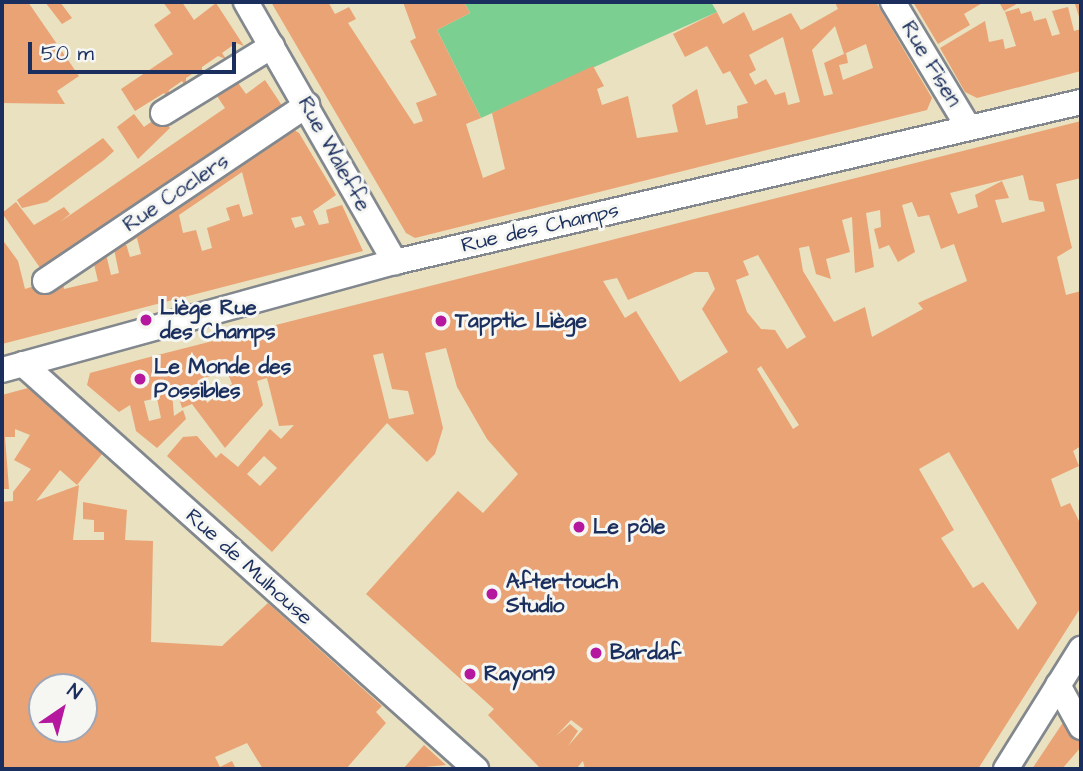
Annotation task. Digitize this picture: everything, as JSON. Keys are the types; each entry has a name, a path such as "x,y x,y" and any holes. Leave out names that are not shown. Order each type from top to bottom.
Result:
{"street":[{"name":"Rue Waleffe","path":"246,2 395,262"},
{"name":"Rue Fisen","path":"893,2 968,127"},
{"path":"163,113 272,46"},
{"name":"Rue des Champs","path":"12,367 395,262 1081,102"},
{"name":"Rue Coclers","path":"45,281 307,105"},
{"name":"Rue de Mulhouse","path":"12,367 476,769"},
{"path":"1006,769 1081,649"},
{"path":"1058,685 1081,727"}],"green space":[{"path":"464,2 711,2 717,12 481,118 437,30 470,13"}],"building":[{"path":"2,2 28,2 79,76 57,91 65,104 2,103"},
{"path":"45,2 60,2 72,18 62,24"},
{"path":"163,2 182,2 194,20 216,3 244,46 236,43 222,53 226,59 218,56 202,67 202,75 198,70 186,78 186,87 182,81 169,90 168,99 164,93 135,111 121,89 173,54 154,25 171,13"},
{"path":"271,2 328,2 335,14 349,7 356,19 348,23 414,124 423,121 416,103 437,95 410,41 416,38 403,2 464,2 470,13 437,30 481,118 466,124 483,178 505,169 492,113 593,66 604,86 597,89 602,105 628,96 637,138 678,132 672,105 697,89 706,125 738,118 737,106 748,103 730,71 723,74 707,46 685,57 673,34 717,12 723,24 744,12 753,31 791,13 801,30 838,9 835,2 876,2 932,98 927,110 415,238 406,233","holes":["835,26 844,54 824,63 833,94 824,96 812,50","783,37 800,102 788,105 785,92 775,95 766,79 755,85 749,74 756,70 749,55","866,44 873,68 843,80 839,65 848,63 846,53"]},
{"path":"913,2 984,2 964,14 970,25 938,44"},
{"path":"999,2 1020,2 1004,11"},
{"path":"1081,2 1081,23 1075,4"},
{"path":"1068,7 1074,31 1081,29 1081,71 977,98 965,92 940,48 985,21 989,42 1003,39 1005,49 1016,46 1005,12 1019,8 1021,14 1031,11 1034,21 1046,18 1052,36 1060,34 1052,11"},
{"path":"236,80 246,94 265,80 285,110 45,275 2,213 16,202 34,225 64,207 70,214 60,222 225,108 215,93"},
{"path":"134,114 144,127 161,115 170,128 138,159 117,127"},
{"path":"1081,121 1081,178 1056,184 1072,248 1057,257 1066,295 1081,291 1081,446 1073,451 1079,466 1051,479 1061,507 1070,503 1081,525 1081,607 978,769 585,769 583,761 576,769 540,768 488,715 494,709 366,594 458,491 483,513 518,474 487,439 457,387 446,348 425,353 443,428 435,454 427,462 387,423 272,552 167,456 183,437 197,436 216,458 221,453 238,467 270,429 281,439 294,425 279,426 267,378 257,381 263,405 225,448 192,404 182,408 177,391 172,392 174,416 183,410 186,419 157,448 136,431 130,405 119,412 87,385 90,373","holes":["1023,175 1029,200 1043,202 1045,211 1002,223 995,200 1009,198 1002,181 975,195 978,207 958,214 950,193","912,202 918,217 929,215 941,249 954,244 967,281 918,303 923,309 872,337 865,307 834,322 803,271 799,248 809,246 816,274 831,279 826,259 850,252 842,220 852,217 855,273 874,267 866,213 880,210 881,227 874,229 879,249 889,245 898,262 915,252 902,205","758,255 806,337 787,349 775,330 761,329 747,312 736,280 749,275 743,261","695,272 708,272 715,289 702,309 728,352 680,382 636,311 625,318 603,281 617,278 628,300","383,353 392,389 408,391 414,414 389,419 373,355","761,366 799,425 793,429 757,369","239,368 241,373 229,376 232,384 207,403 200,379","157,398 161,418 149,421 144,401","949,452 1037,603 1018,630 983,582 973,588 941,538 954,530 919,469","264,456 277,468 260,486 247,474","571,720 583,729 568,746 578,731 570,724 556,736"]},
{"path":"286,125 299,133 336,195 313,211 319,225 329,223 326,210 342,205 363,251 2,344 2,239 18,261 25,289 62,277 64,289 98,281 93,260 106,254 111,275 119,273 114,249 126,244 130,257 141,254 137,238 127,244 123,236","holes":["242,172 253,214 243,217 239,204 226,208 230,220 207,228 212,248 202,251 196,230 183,233 179,215","301,216 305,225 295,228 291,218"]},
{"path":"103,138 114,151 104,160 47,202 22,208 17,200"},
{"path":"28,388 102,454 77,485 60,470 36,501 79,485 73,540 104,540 104,532 94,532 94,520 83,519 83,502 127,510 125,540 153,541 151,642 222,646 268,603 382,706 376,712 386,723 346,769 263,769 247,743 215,757 220,767 232,761 236,769 2,769 2,502 13,501 13,492 31,469 14,460 30,435 15,429 15,437 5,437 9,489 2,489 2,395"},
{"path":"1064,721 1081,737 1081,747 1062,769 1032,769"},
{"path":"424,745 446,765 403,769"}],"place":[{"name":"Liège Rue des Champs","path":"146,320"},
{"name":"Tapptic Liège","path":"441,321"},
{"name":"Le Monde des Possibles","path":"140,379"},
{"name":"Le pôle","path":"579,527"},
{"name":"Aftertouch Studio","path":"492,594"},
{"name":"Bardaf","path":"596,653"},
{"name":"Rayon9","path":"470,674"}]}
